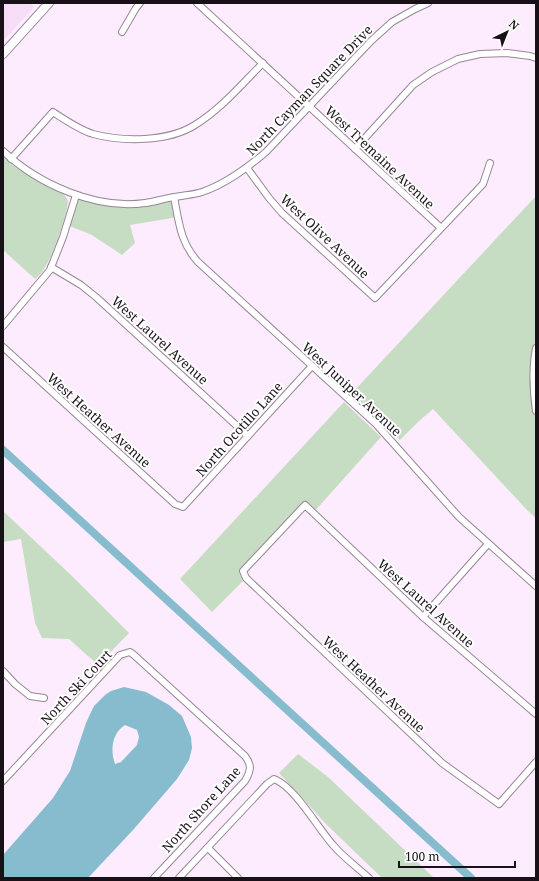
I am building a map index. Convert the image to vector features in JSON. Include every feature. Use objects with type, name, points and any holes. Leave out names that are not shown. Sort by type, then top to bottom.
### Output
[{"type":"street","points":[[3,54],[49,3]]},
{"type":"street","points":[[122,32],[140,3]]},
{"type":"street","name":"West Tremaine Avenue","points":[[198,3],[441,228]]},
{"type":"street","name":"North Cayman Square Drive","points":[[3,151],[26,170],[49,183],[76,195],[101,201],[144,203],[201,193],[223,183],[247,168],[266,152],[310,107],[371,41],[392,22],[428,3]]},
{"type":"street","points":[[355,149],[413,85],[432,72],[458,59],[480,54],[507,53],[536,58]]},
{"type":"street","points":[[11,159],[53,112],[70,124],[99,135],[141,139],[171,135],[193,126],[215,111],[262,63]]},
{"type":"street","points":[[441,228],[483,184],[490,163]]},
{"type":"street","name":"West Olive Avenue","points":[[247,168],[282,213],[375,298],[441,228]]},
{"type":"street","points":[[3,326],[38,286],[51,267],[63,237],[76,195]]},
{"type":"street","name":"West Juniper Avenue","points":[[174,197],[180,229],[190,252],[198,262],[383,431],[459,517],[536,586]]},
{"type":"street","name":"West Laurel Avenue","points":[[51,267],[81,285],[96,297],[248,436]]},
{"type":"street","name":"West Heather Avenue","points":[[3,347],[175,504],[183,507]]},
{"type":"street","points":[[536,348],[534,360],[534,390],[536,411]]},
{"type":"street","name":"North Ocotillo Lane","points":[[183,507],[312,366]]},
{"type":"street","name":"West Laurel Avenue","points":[[305,505],[423,616],[536,714]]},
{"type":"street","name":"West Heather Avenue","points":[[305,505],[243,571],[246,578],[442,763],[499,804],[536,762]]},
{"type":"street","points":[[423,616],[488,544]]},
{"type":"street","name":"North Ski Court","points":[[3,781],[120,655],[125,652],[130,652],[134,655],[188,704]]},
{"type":"street","points":[[3,671],[15,684],[30,696],[44,698]]},
{"type":"street","name":"North Shore Lane","points":[[154,878],[245,781],[251,770],[251,765],[245,756],[188,704]]},
{"type":"street","points":[[179,878],[267,784],[274,779],[280,781],[302,804],[333,845],[369,878]]},
{"type":"street","points":[[208,848],[238,878]]},
{"type":"shaded area","points":[[3,3],[30,3],[34,7],[3,41]]},
{"type":"green space","points":[[3,156],[16,168],[64,194],[68,201],[59,235],[52,254],[43,270],[35,279],[3,250]]},
{"type":"green space","points":[[76,195],[101,201],[144,203],[174,197],[178,217],[130,225],[135,243],[122,255],[92,235],[67,225]]},
{"type":"green space","points":[[536,196],[536,518],[433,409],[400,440],[352,393]]},
{"type":"green space","points":[[344,402],[381,437],[313,513],[305,505],[243,571],[246,578],[212,612],[180,579]]},
{"type":"green space","points":[[3,511],[73,577],[129,633],[98,665],[69,639],[42,638],[35,623],[21,539],[3,542]]},
{"type":"green space","points":[[298,754],[328,777],[434,878],[382,878],[327,825],[279,773]]},
{"type":"water","points":[[124,687],[146,692],[169,705],[182,716],[191,737],[192,748],[189,760],[177,779],[133,830],[88,878],[3,878],[3,855],[53,798],[70,771],[86,723],[94,706],[111,691]],"holes":[[[125,725],[137,730],[139,737],[137,745],[121,762],[115,764],[113,759],[113,742],[117,732]]]},
{"type":"waterway","points":[[3,450],[471,878]]}]
